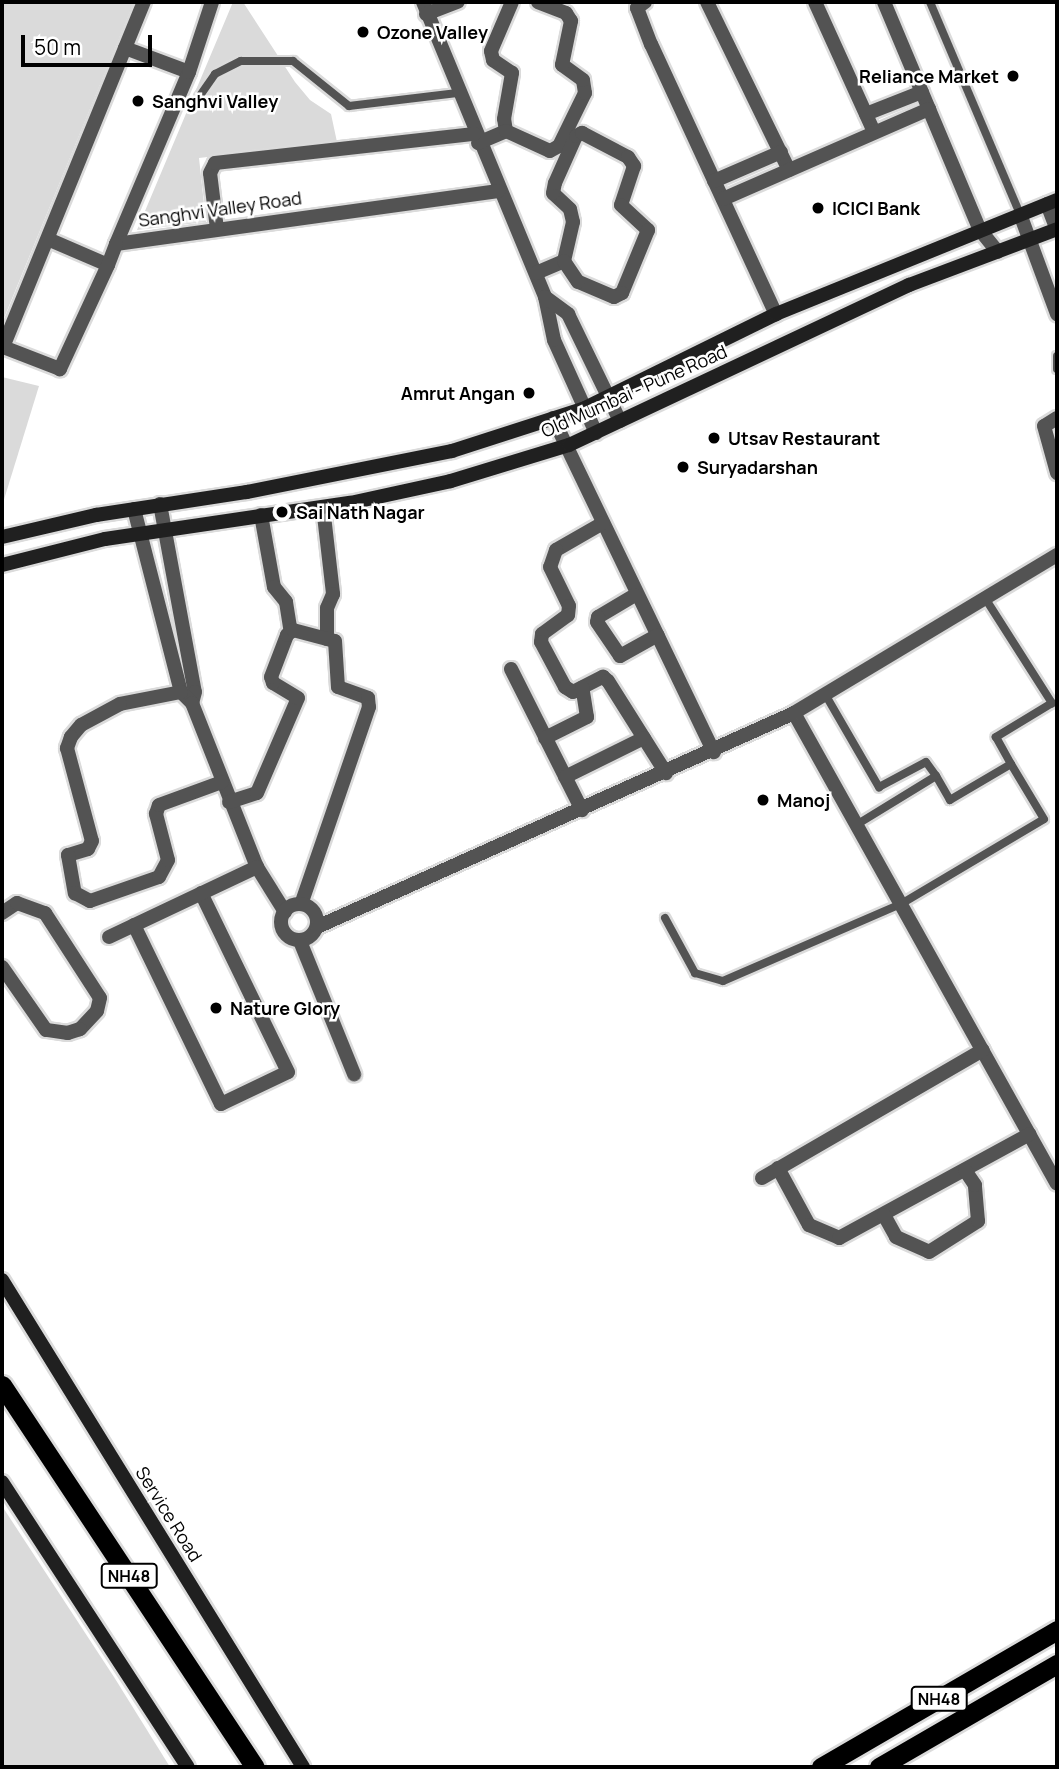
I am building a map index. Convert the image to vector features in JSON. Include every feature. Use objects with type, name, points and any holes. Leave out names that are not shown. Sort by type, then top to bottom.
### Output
[{"type":"highway","name":"NH48","points":[[2,1385],[255,1767]]},
{"type":"highway","name":"NH48","points":[[821,1767],[1057,1630]]},
{"type":"highway","name":"NH48","points":[[879,1767],[1057,1664]]},
{"type":"main road","name":"Old Mumbai - Pune Road","points":[[2,537],[160,504],[247,492],[452,451],[585,408],[776,314],[1052,202]]},
{"type":"main road","name":"Old Mumbai - Pune Road","points":[[2,565],[36,553],[323,507],[451,481],[569,445],[909,285],[1057,230]]},
{"type":"main road","name":"Service Road","points":[[2,1280],[303,1767]]},
{"type":"main road","points":[[2,1482],[188,1767]]},
{"type":"street","points":[[116,244],[61,369],[6,349],[3,344],[50,240],[144,2]]},
{"type":"street","name":"Sanghvi Valley Road","points":[[116,244],[188,72],[212,2]]},
{"type":"street","points":[[458,2],[424,8],[498,191],[536,273],[545,296],[554,340],[596,433]]},
{"type":"street","points":[[506,131],[503,118],[512,74],[493,60],[491,51],[512,2]]},
{"type":"street","points":[[217,229],[210,173],[215,163],[476,138],[506,131],[550,151],[559,146],[585,93],[583,80],[562,65],[571,21],[566,13],[538,2]]},
{"type":"street","points":[[645,2],[637,8],[650,44],[776,314]]},
{"type":"street","points":[[707,2],[789,170]]},
{"type":"street","points":[[815,2],[874,132]]},
{"type":"street","points":[[884,2],[980,230],[998,252]]},
{"type":"street","points":[[125,48],[188,72]]},
{"type":"street","points":[[866,114],[922,92]]},
{"type":"street","points":[[723,199],[929,109]]},
{"type":"street","points":[[582,133],[628,158],[634,166],[621,205],[648,230],[622,293],[614,297],[578,282],[564,261],[573,222],[570,209],[553,193],[576,136],[582,133]]},
{"type":"street","points":[[715,181],[781,152]]},
{"type":"street","name":"Sanghvi Valley Road","points":[[116,244],[498,191]]},
{"type":"street","points":[[1052,202],[1057,230]]},
{"type":"street","points":[[1020,214],[1057,314]]},
{"type":"street","points":[[50,240],[108,264]]},
{"type":"street","points":[[536,273],[564,261]]},
{"type":"street","points":[[545,296],[568,314],[620,421]]},
{"type":"street","points":[[553,418],[569,445],[603,523],[635,582],[635,595],[658,635],[714,752]]},
{"type":"street","points":[[1057,418],[1044,426],[1057,473]]},
{"type":"street","points":[[160,504],[195,692],[192,703]]},
{"type":"street","points":[[323,507],[333,594],[327,608],[327,639]]},
{"type":"street","points":[[134,509],[138,535],[181,692],[192,703],[257,867],[285,912],[282,928],[289,937],[300,940],[311,937],[317,927],[714,752],[794,713],[1057,555]]},
{"type":"street","points":[[229,802],[257,793],[298,698],[273,683],[271,677],[290,632],[286,602],[274,587],[261,515]]},
{"type":"street","points":[[603,523],[556,550],[550,567],[569,606],[568,615],[542,634],[541,642],[565,687],[573,692],[603,677],[608,681],[666,773]]},
{"type":"street","points":[[635,595],[598,617],[597,622],[620,656],[658,635]]},
{"type":"street","points":[[285,912],[301,904],[369,708],[368,698],[338,687],[338,645],[327,639],[290,632]]},
{"type":"street","points":[[511,669],[582,810]]},
{"type":"street","points":[[545,738],[587,717],[582,687]]},
{"type":"street","points":[[181,692],[120,704],[81,725],[71,737],[67,748],[92,841],[88,849],[68,855],[75,893],[90,901],[159,877],[168,860],[156,814],[159,806],[222,782]]},
{"type":"street","points":[[794,713],[1057,1184]]},
{"type":"street","points":[[565,777],[643,738]]},
{"type":"street","points":[[110,937],[257,867]]},
{"type":"street","points":[[134,925],[221,1104],[288,1072],[201,893]]},
{"type":"street","points":[[2,913],[17,903],[45,913],[100,998],[97,1011],[80,1029],[68,1033],[46,1030],[2,967]]},
{"type":"street","points":[[301,904],[316,915],[317,927]]},
{"type":"street","points":[[300,940],[354,1074]]},
{"type":"street","points":[[762,1178],[983,1050]]},
{"type":"street","points":[[778,1168],[795,1207],[809,1225],[839,1238],[1030,1134]]},
{"type":"street","points":[[884,1215],[897,1237],[929,1252],[978,1221],[975,1185],[965,1170]]},
{"type":"lane","points":[[930,2],[1020,214]]},
{"type":"lane","points":[[199,97],[215,74],[241,61],[293,61],[349,106],[457,93]]},
{"type":"lane","points":[[1057,356],[1057,369]]},
{"type":"lane","points":[[665,918],[695,973],[723,981],[901,904],[1044,819],[996,737],[1052,703],[985,598]]},
{"type":"lane","points":[[825,694],[879,787],[926,762],[950,800],[1011,764]]},
{"type":"lane","points":[[856,825],[936,776]]},
{"type":"shaded area","points":[[2,2],[134,2],[2,323]]},
{"type":"shaded area","points":[[233,2],[243,2],[295,82],[310,100],[331,114],[337,142],[199,158],[206,222],[137,230]]},
{"type":"shaded area","points":[[2,377],[39,386],[2,506]]},
{"type":"shaded area","points":[[2,1506],[114,1677],[170,1767],[2,1767]]},
{"type":"place","name":"Ozone Valley","points":[[363,32]]},
{"type":"place","name":"Reliance Market","points":[[1013,76]]},
{"type":"place","name":"Sanghvi Valley","points":[[138,101]]},
{"type":"place","name":"ICICI Bank","points":[[818,208]]},
{"type":"place","name":"Amrut Angan","points":[[529,393]]},
{"type":"place","name":"Utsav Restaurant","points":[[714,438]]},
{"type":"place","name":"Suryadarshan","points":[[683,467]]},
{"type":"place","name":"Sai Nath Nagar","points":[[282,512]]},
{"type":"place","name":"Manoj","points":[[763,800]]},
{"type":"place","name":"Nature Glory","points":[[216,1008]]}]
